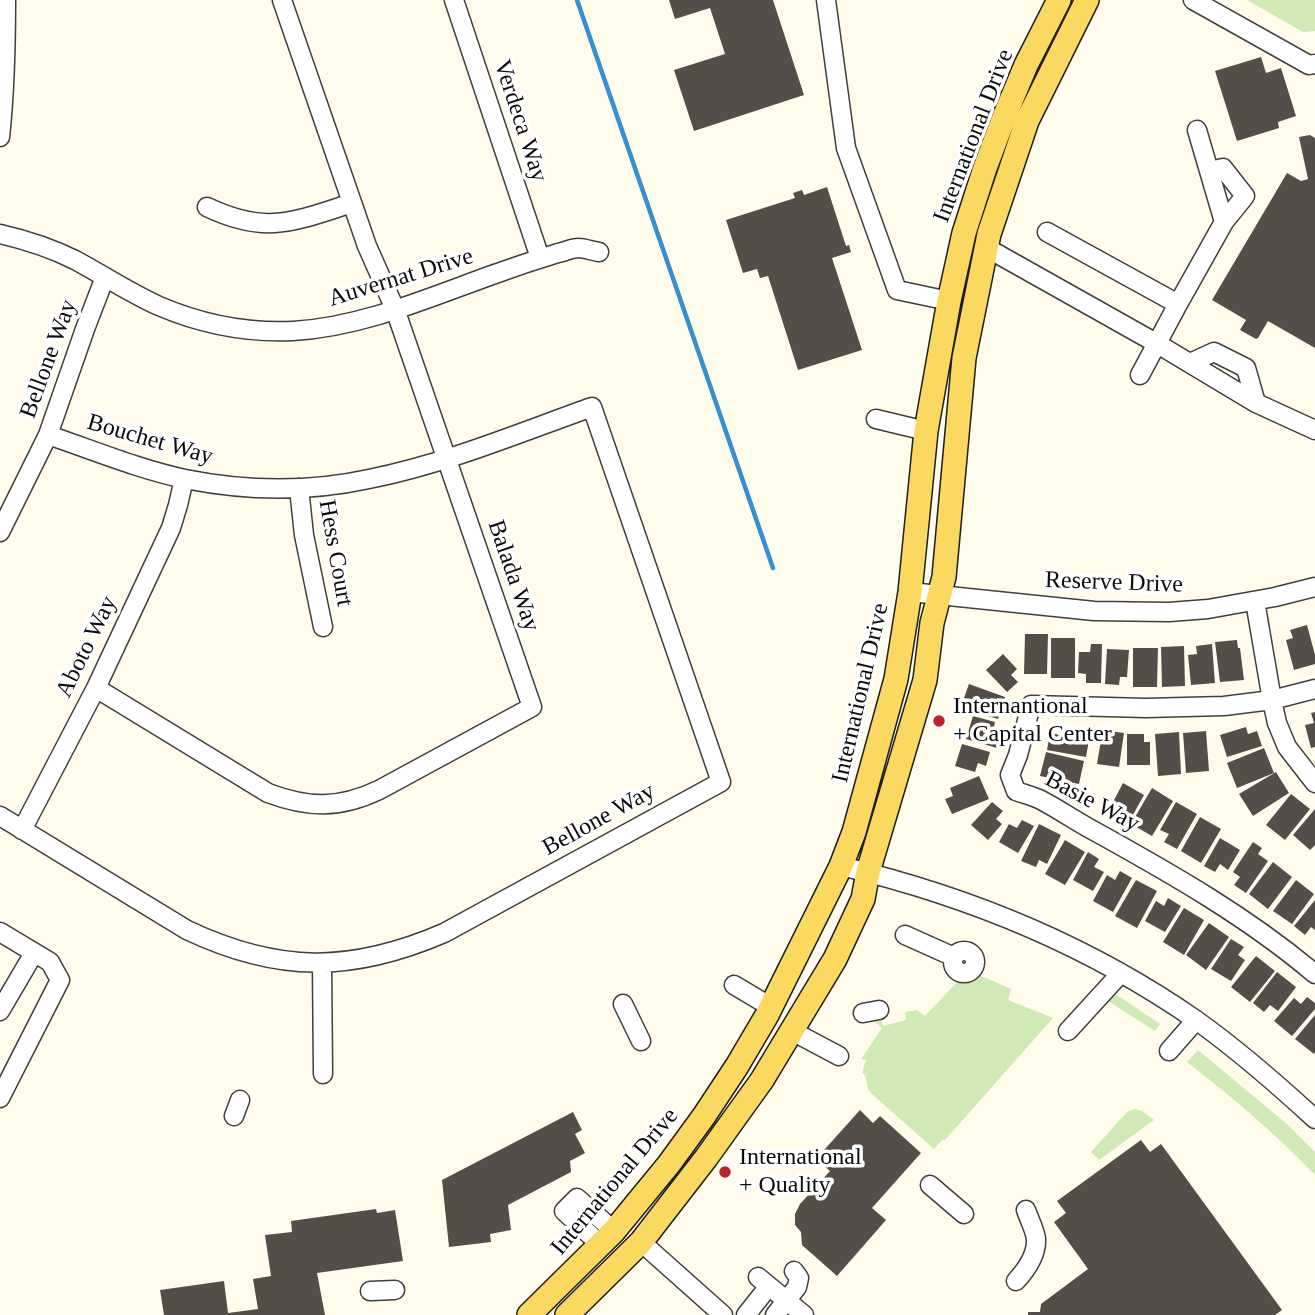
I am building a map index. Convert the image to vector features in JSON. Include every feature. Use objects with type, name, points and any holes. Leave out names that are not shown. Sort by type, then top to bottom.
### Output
[{"type":"main road","name":"International Drive","points":[[529,1315],[607,1238],[669,1164],[704,1116],[771,1007],[841,866],[867,792],[896,679],[910,592],[926,431],[964,233],[985,168],[1026,65],[1059,0]]},
{"type":"main road","name":"International Drive","points":[[567,1315],[641,1242],[762,1080],[835,959],[863,899],[868,872],[925,680],[932,623],[944,577],[964,358],[989,234],[1027,121],[1087,0]]},
{"type":"main road","points":[[641,1242],[634,1234],[635,1229],[720,1119],[737,1066]]},
{"type":"main road","points":[[555,1315],[621,1241],[621,1238],[607,1238]]},
{"type":"street","points":[[0,137],[6,0]]},
{"type":"street","name":"Balada Way","points":[[96,688],[268,793],[287,800],[324,805],[365,797],[532,707],[395,309],[367,246],[282,0]]},
{"type":"street","name":"Verdeca Way","points":[[454,0],[540,258]]},
{"type":"street","points":[[826,0],[846,148],[897,290],[949,301]]},
{"type":"street","points":[[1193,0],[1309,65],[1315,64]]},
{"type":"street","points":[[1197,130],[1224,222]]},
{"type":"street","points":[[1140,375],[1224,222],[1245,196],[1223,168],[1209,171]]},
{"type":"street","points":[[207,207],[241,221],[284,223],[352,203]]},
{"type":"street","points":[[1047,232],[1178,304]]},
{"type":"street","name":"Auvernat Drive","points":[[0,234],[44,247],[75,260],[160,307],[226,326],[260,330],[294,331],[328,327],[395,309],[540,258],[577,248],[599,252]]},
{"type":"street","points":[[987,248],[1256,403],[1315,430]]},
{"type":"street","name":"Bellone Way","points":[[0,532],[48,435],[105,277]]},
{"type":"street","points":[[1190,363],[1214,352],[1246,368],[1256,403]]},
{"type":"street","name":"Bellone Way","points":[[0,816],[187,930],[215,944],[261,957],[322,963],[382,955],[414,946],[444,933],[721,782],[592,407],[447,458]]},
{"type":"street","points":[[876,419],[926,431]]},
{"type":"street","name":"Bouchet Way","points":[[48,435],[184,479],[268,488],[299,488],[370,479],[447,458]]},
{"type":"street","name":"Aboto Way","points":[[22,830],[96,688],[171,528],[184,479]]},
{"type":"street","name":"Hess Court","points":[[299,488],[304,535],[323,627]]},
{"type":"street","name":"Reserve Drive","points":[[910,592],[1130,613],[1208,609],[1315,587]]},
{"type":"street","points":[[1255,601],[1278,723],[1287,747],[1315,783]]},
{"type":"street","name":"Basie Way","points":[[1315,689],[1272,701],[1224,706],[1160,708],[1031,705],[1010,775],[1016,791],[1040,800],[1156,865],[1247,923],[1315,974]]},
{"type":"street","points":[[841,866],[924,888],[1007,918],[1065,943],[1121,973],[1196,1020],[1239,1052],[1315,1119]]},
{"type":"street","points":[[0,932],[50,962],[60,980],[0,1098]]},
{"type":"street","points":[[905,935],[949,964]]},
{"type":"street","points":[[0,1011],[7,983],[34,953]]},
{"type":"street","points":[[322,963],[323,1074]]},
{"type":"street","points":[[1068,1031],[1121,973]]},
{"type":"street","points":[[734,985],[771,1007]]},
{"type":"street","points":[[623,1004],[641,1041]]},
{"type":"street","points":[[1169,1051],[1196,1020]]},
{"type":"street","points":[[792,1031],[839,1056]]},
{"type":"street","points":[[930,1185],[964,1214]]},
{"type":"street","points":[[570,1205],[607,1238]]},
{"type":"street","points":[[1016,1281],[1033,1256],[1036,1238],[1026,1210]]},
{"type":"street","points":[[641,1242],[723,1315]]},
{"type":"street","points":[[781,1308],[797,1287],[799,1278],[794,1271]]},
{"type":"street","points":[[746,1315],[763,1282],[781,1308],[803,1315]]},
{"type":"street","points":[[370,1291],[395,1290]]},
{"type":"green space","points":[[1247,0],[1315,0],[1315,31],[1303,32]]},
{"type":"green space","points":[[977,974],[1011,989],[1008,1000],[1053,1018],[934,1149],[872,1094],[862,1073],[866,1060],[861,1059],[882,1028],[874,1021],[881,1017],[883,1026],[906,1020],[905,1012],[917,1010],[925,1016],[960,979],[969,979]]},
{"type":"green space","points":[[1114,993],[1160,1024],[1155,1031],[1108,1001]]},
{"type":"green space","points":[[1198,1050],[1288,1125],[1315,1152],[1315,1175],[1253,1116],[1187,1062]]},
{"type":"green space","points":[[1135,1109],[1154,1120],[1099,1160],[1091,1152],[1127,1112]]},
{"type":"building","points":[[669,0],[773,0],[804,95],[694,131],[674,70],[725,54],[710,8],[675,19]]},
{"type":"building","points":[[1261,57],[1266,73],[1281,68],[1296,116],[1278,122],[1279,128],[1237,141],[1215,71]]},
{"type":"building","points":[[1310,135],[1315,138],[1315,348],[1268,321],[1256,339],[1240,330],[1246,320],[1212,300],[1287,173],[1301,181],[1308,179],[1299,137]]},
{"type":"building","points":[[827,187],[846,246],[849,245],[851,252],[832,258],[862,350],[798,370],[768,276],[760,278],[757,269],[743,273],[726,220],[795,198],[793,193],[802,190],[804,195]]},
{"type":"building","points":[[1307,625],[1315,664],[1294,670],[1286,640],[1293,638],[1290,630]]},
{"type":"building","points":[[1025,634],[1048,634],[1047,674],[1024,674]]},
{"type":"building","points":[[1051,638],[1075,638],[1075,678],[1051,678]]},
{"type":"building","points":[[1237,640],[1244,680],[1220,682],[1215,642]]},
{"type":"building","points":[[1091,644],[1102,644],[1101,683],[1086,683],[1086,674],[1078,673],[1079,652],[1090,652]]},
{"type":"building","points":[[1212,644],[1215,683],[1191,685],[1188,655],[1197,654],[1196,646]]},
{"type":"building","points":[[1184,646],[1185,686],[1162,687],[1161,647]]},
{"type":"building","points":[[1133,648],[1158,648],[1157,687],[1133,687]]},
{"type":"building","points":[[1107,649],[1129,650],[1127,677],[1120,677],[1119,685],[1105,684]]},
{"type":"building","points":[[1003,654],[1017,669],[1011,675],[1018,682],[1007,692],[986,670]]},
{"type":"building","points":[[969,684],[1005,697],[998,719],[969,710],[972,701],[964,698]]},
{"type":"building","points":[[1315,712],[1315,747],[1311,748],[1305,725],[1314,723],[1311,713]]},
{"type":"building","points":[[973,716],[995,722],[993,731],[1002,734],[997,748],[966,739]]},
{"type":"building","points":[[1246,727],[1248,734],[1257,731],[1262,746],[1227,757],[1220,735]]},
{"type":"building","points":[[1061,728],[1090,734],[1086,757],[1047,750],[1050,733],[1060,735]]},
{"type":"building","points":[[1109,731],[1124,733],[1119,767],[1097,764],[1101,740],[1108,741]]},
{"type":"building","points":[[1206,731],[1209,771],[1186,773],[1183,733]]},
{"type":"building","points":[[1179,732],[1181,774],[1158,776],[1155,734]]},
{"type":"building","points":[[1127,734],[1144,734],[1144,742],[1150,742],[1150,765],[1127,765]]},
{"type":"building","points":[[962,744],[990,752],[986,766],[978,763],[975,772],[955,766]]},
{"type":"building","points":[[1264,748],[1274,773],[1237,788],[1227,763]]},
{"type":"building","points":[[1046,752],[1084,761],[1079,784],[1040,776]]},
{"type":"building","points":[[1276,772],[1289,793],[1253,816],[1239,794]]},
{"type":"building","points":[[979,776],[989,799],[952,814],[945,799],[953,796],[950,788]]},
{"type":"building","points":[[1123,783],[1144,795],[1129,822],[1116,814],[1119,808],[1112,804]]},
{"type":"building","points":[[1152,788],[1173,801],[1152,836],[1131,824]]},
{"type":"building","points":[[1291,794],[1310,809],[1285,840],[1266,825]]},
{"type":"building","points":[[992,802],[1003,811],[996,819],[1002,824],[988,840],[971,825]]},
{"type":"building","points":[[1176,802],[1197,814],[1177,849],[1164,842],[1169,834],[1160,830]]},
{"type":"building","points":[[1315,809],[1315,845],[1310,850],[1293,835]]},
{"type":"building","points":[[1200,817],[1221,829],[1201,863],[1181,851]]},
{"type":"building","points":[[1022,820],[1034,826],[1018,853],[999,842],[1009,824],[1017,828]]},
{"type":"building","points":[[1039,824],[1061,835],[1047,864],[1039,860],[1036,867],[1021,861]]},
{"type":"building","points":[[1220,838],[1240,850],[1228,870],[1220,864],[1215,872],[1204,866]]},
{"type":"building","points":[[1065,840],[1085,852],[1065,885],[1045,874]]},
{"type":"building","points":[[1253,842],[1262,848],[1258,854],[1268,861],[1246,893],[1234,885],[1240,877],[1233,872]]},
{"type":"building","points":[[1088,852],[1099,859],[1094,867],[1104,872],[1093,891],[1073,880]]},
{"type":"building","points":[[1273,862],[1292,877],[1268,909],[1249,894]]},
{"type":"building","points":[[1120,871],[1132,878],[1113,912],[1093,901],[1107,875],[1115,880]]},
{"type":"building","points":[[1136,880],[1157,891],[1137,928],[1115,916]]},
{"type":"building","points":[[1296,880],[1314,894],[1292,924],[1273,911]]},
{"type":"building","points":[[1168,898],[1181,906],[1165,932],[1145,921],[1156,901],[1164,906]]},
{"type":"building","points":[[1315,900],[1315,930],[1311,927],[1305,935],[1294,926]]},
{"type":"building","points":[[1184,908],[1204,920],[1184,955],[1163,942]]},
{"type":"building","points":[[1209,923],[1229,937],[1206,970],[1186,955]]},
{"type":"building","points":[[1231,939],[1244,947],[1238,955],[1245,960],[1231,981],[1211,969]]},
{"type":"building","points":[[1256,956],[1275,971],[1250,1002],[1231,987]]},
{"type":"building","points":[[1277,972],[1296,987],[1278,1011],[1270,1005],[1264,1012],[1253,1003]]},
{"type":"building","points":[[1307,997],[1315,1003],[1315,1009],[1292,1036],[1274,1021],[1294,998],[1301,1004]]},
{"type":"building","points":[[1315,1015],[1315,1052],[1314,1054],[1295,1039]]},
{"type":"building","points":[[860,1110],[873,1123],[880,1116],[921,1153],[872,1208],[886,1220],[837,1276],[802,1245],[801,1232],[795,1225],[795,1214],[800,1204],[830,1171],[816,1159]]},
{"type":"building","points":[[573,1112],[582,1130],[575,1134],[585,1153],[570,1161],[571,1172],[508,1205],[511,1230],[490,1234],[491,1242],[449,1247],[442,1180]]},
{"type":"building","points":[[1141,1140],[1150,1152],[1161,1144],[1282,1310],[1275,1315],[1028,1315],[1028,1312],[1040,1312],[1041,1304],[1088,1269],[1054,1222],[1066,1213],[1057,1201]]},
{"type":"building","points":[[376,1209],[377,1213],[395,1210],[403,1261],[317,1273],[325,1315],[164,1315],[160,1290],[224,1281],[228,1313],[258,1309],[253,1279],[271,1276],[265,1235],[292,1232],[291,1221]]},
{"type":"waterway","points":[[577,0],[773,568]]},
{"type":"place","name":"Internantional + Capital Center","points":[[939,721]]},
{"type":"place","name":"International + Quality","points":[[725,1172]]}]
